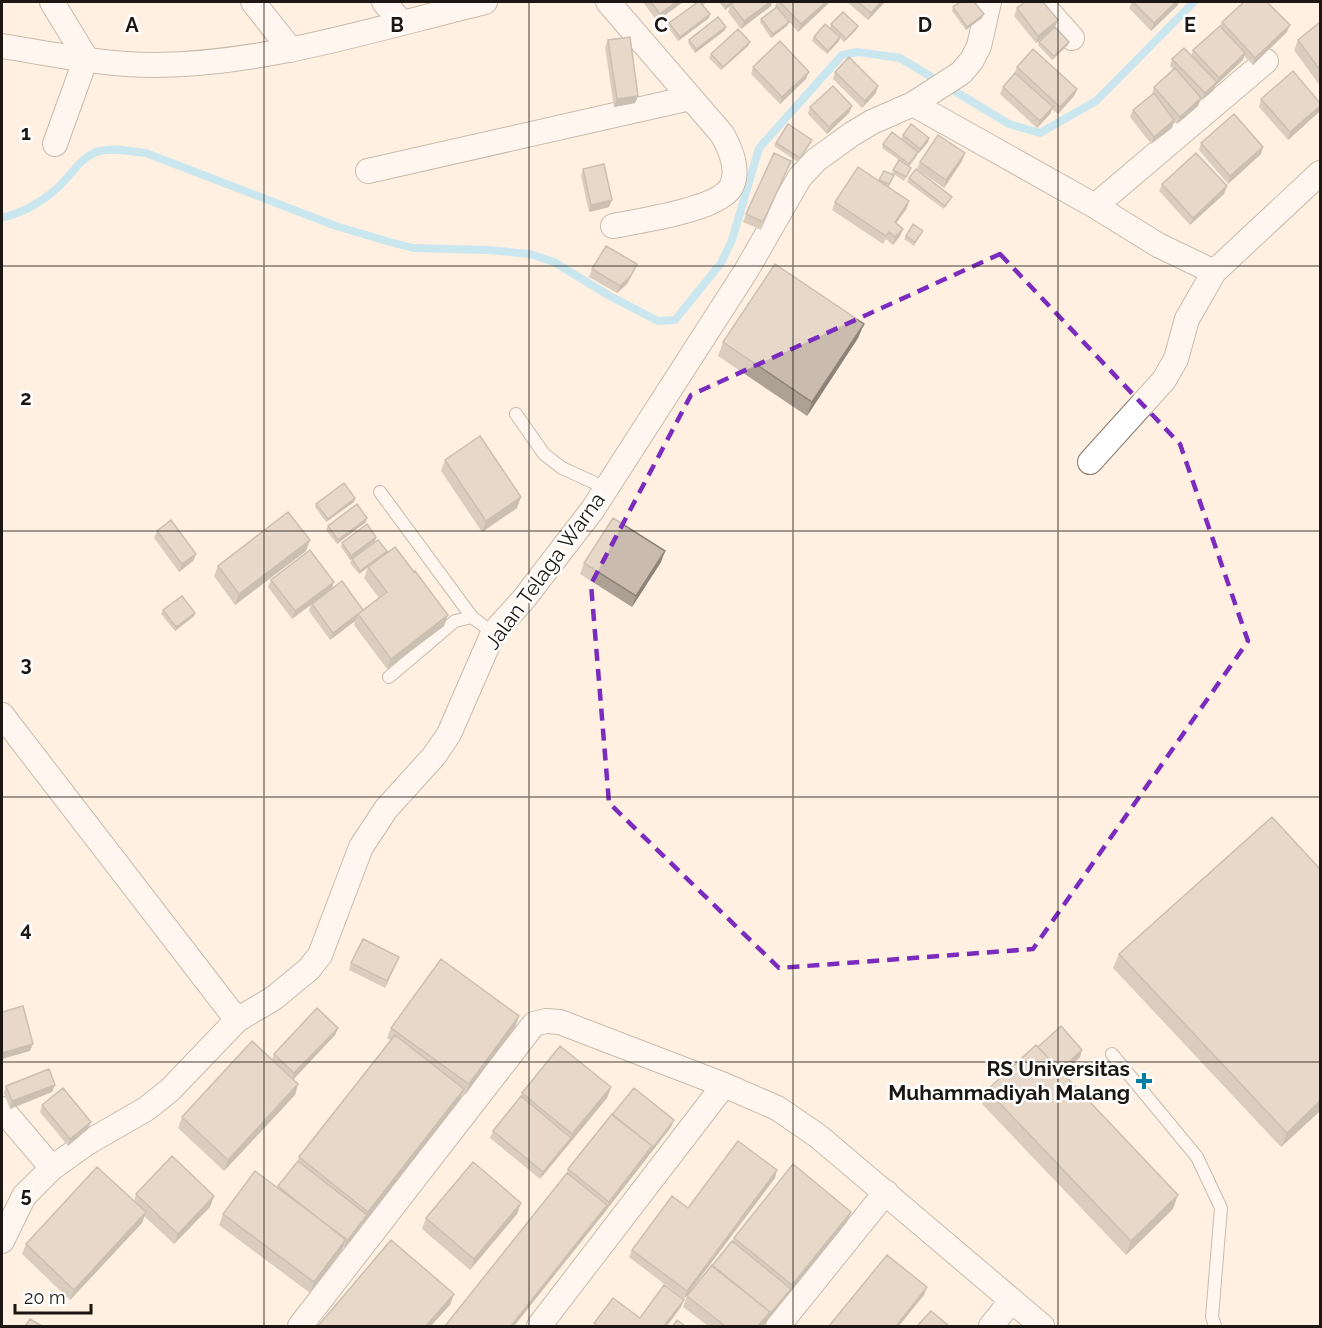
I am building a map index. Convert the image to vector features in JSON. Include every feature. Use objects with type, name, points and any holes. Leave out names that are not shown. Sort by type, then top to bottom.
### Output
[{"type":"street","points":[[52,2],[86,58]]},
{"type":"street","points":[[253,2],[291,50]]},
{"type":"street","points":[[384,2],[402,23]]},
{"type":"street","points":[[2,46],[119,64],[224,61],[291,50],[485,2]]},
{"type":"street","points":[[608,2],[722,134],[731,151],[734,173],[732,186],[722,197],[707,205],[613,226]]},
{"type":"street","name":"Jalan Telaga Warna","points":[[2,1241],[24,1196],[52,1168],[87,1143],[146,1109],[170,1090],[237,1020],[274,998],[309,969],[320,955],[361,847],[386,809],[434,756],[449,734],[493,633],[523,600],[606,488],[746,272],[800,177],[816,160],[852,134],[920,100],[960,73],[972,60],[979,46],[989,2]]},
{"type":"street","points":[[1040,2],[1072,38]]},
{"type":"street","points":[[55,144],[86,58]]},
{"type":"street","points":[[1095,206],[1266,61]]},
{"type":"street","points":[[369,171],[690,98]]},
{"type":"street","points":[[920,100],[1158,246],[1214,272]]},
{"type":"street","points":[[1090,462],[1164,380],[1176,359],[1188,319],[1214,272],[1320,173]]},
{"type":"street","points":[[2,715],[237,1020]]},
{"type":"street","points":[[300,1326],[534,1024],[546,1021],[560,1022],[724,1085],[777,1108],[818,1136],[1042,1326]]},
{"type":"street","points":[[539,1326],[724,1085]]},
{"type":"street","points":[[2,1109],[52,1168]]},
{"type":"street","points":[[778,1326],[885,1192]]},
{"type":"street","points":[[991,1326],[1012,1300]]},
{"type":"lane","points":[[516,414],[544,454],[562,468],[606,488]]},
{"type":"lane","points":[[380,492],[472,617],[493,633]]},
{"type":"lane","points":[[389,677],[455,621],[472,617]]},
{"type":"lane","points":[[1112,1054],[1197,1157],[1221,1208],[1212,1317],[1215,1326]]},
{"type":"highlighted area","points":[[1000,254],[1180,444],[1248,641],[1033,949],[779,968],[609,803],[591,584],[691,395]]},
{"type":"building","points":[[651,2],[676,2],[660,14]]},
{"type":"building","points":[[698,2],[710,14],[680,37],[669,23]]},
{"type":"building","points":[[770,2],[744,21],[731,4]]},
{"type":"building","points":[[780,2],[826,2],[801,24]]},
{"type":"building","points":[[858,2],[881,2],[871,13]]},
{"type":"building","points":[[960,2],[974,2],[984,14],[967,27],[953,7]]},
{"type":"building","points":[[1025,2],[1043,2],[1058,20],[1038,36],[1017,8]]},
{"type":"building","points":[[1133,2],[1176,2],[1154,23]]},
{"type":"building","points":[[1244,2],[1267,2],[1290,25],[1255,58],[1222,22]]},
{"type":"building","points":[[777,7],[789,22],[773,34],[761,19]]},
{"type":"building","points":[[843,12],[858,26],[846,39],[831,24]]},
{"type":"building","points":[[718,17],[726,27],[696,49],[689,40]]},
{"type":"building","points":[[1320,22],[1320,70],[1298,40]]},
{"type":"building","points":[[825,24],[840,37],[828,51],[814,37]]},
{"type":"building","points":[[1220,26],[1245,53],[1219,78],[1193,50]]},
{"type":"building","points":[[1055,27],[1069,42],[1054,56],[1039,42]]},
{"type":"building","points":[[738,29],[750,42],[723,67],[711,54]]},
{"type":"building","points":[[630,37],[638,96],[617,99],[608,40]]},
{"type":"building","points":[[780,41],[809,72],[782,97],[753,67]]},
{"type":"building","points":[[1184,48],[1217,82],[1205,93],[1172,59]]},
{"type":"building","points":[[1033,49],[1077,89],[1060,107],[1017,67]]},
{"type":"building","points":[[849,57],[878,86],[865,101],[835,72]]},
{"type":"building","points":[[1175,68],[1201,98],[1180,117],[1154,87]]},
{"type":"building","points":[[1293,71],[1320,103],[1320,106],[1290,132],[1261,99]]},
{"type":"building","points":[[1015,73],[1053,107],[1040,121],[1003,87]]},
{"type":"building","points":[[833,86],[852,106],[829,127],[810,107]]},
{"type":"building","points":[[1154,93],[1174,120],[1154,137],[1133,110]]},
{"type":"building","points":[[1234,114],[1263,147],[1230,176],[1201,143]]},
{"type":"building","points":[[788,124],[812,140],[800,158],[776,143]]},
{"type":"building","points":[[911,124],[929,138],[920,149],[903,135]]},
{"type":"building","points":[[892,132],[918,152],[909,164],[883,144]]},
{"type":"building","points":[[938,135],[965,153],[946,180],[920,162]]},
{"type":"building","points":[[774,153],[791,161],[763,222],[746,214]]},
{"type":"building","points":[[1196,153],[1227,186],[1193,218],[1162,184]]},
{"type":"building","points":[[899,160],[911,168],[906,177],[893,170]]},
{"type":"building","points":[[604,164],[612,200],[591,205],[583,169]]},
{"type":"building","points":[[858,167],[909,201],[895,222],[903,229],[895,237],[889,232],[886,236],[835,202]]},
{"type":"building","points":[[916,169],[952,197],[945,206],[909,178]]},
{"type":"building","points":[[884,171],[894,175],[889,184],[879,180]]},
{"type":"building","points":[[913,224],[923,231],[915,242],[906,236]]},
{"type":"building","points":[[606,246],[637,264],[630,277],[620,286],[592,269]]},
{"type":"building","points":[[775,264],[864,324],[812,402],[723,342]]},
{"type":"building","points":[[480,436],[521,497],[486,521],[445,460]]},
{"type":"building","points":[[344,483],[355,498],[328,519],[316,504]]},
{"type":"building","points":[[357,504],[367,518],[338,540],[328,526]]},
{"type":"building","points":[[288,512],[310,540],[239,594],[218,566]]},
{"type":"building","points":[[613,518],[665,551],[636,596],[584,563]]},
{"type":"building","points":[[171,520],[196,554],[182,564],[157,531]]},
{"type":"building","points":[[367,524],[376,537],[351,556],[342,543]]},
{"type":"building","points":[[378,540],[387,551],[360,571],[352,559]]},
{"type":"building","points":[[395,547],[448,615],[391,659],[358,614],[387,592],[368,567]]},
{"type":"building","points":[[310,550],[334,582],[295,611],[271,580]]},
{"type":"building","points":[[342,581],[363,610],[333,633],[312,604]]},
{"type":"building","points":[[182,596],[195,613],[176,627],[163,610]]},
{"type":"building","points":[[1272,817],[1320,869],[1320,1101],[1287,1133],[1119,954]]},
{"type":"building","points":[[363,939],[399,957],[387,981],[351,963]]},
{"type":"building","points":[[441,959],[519,1016],[469,1084],[391,1028]]},
{"type":"building","points":[[23,1006],[33,1044],[2,1053],[2,1012]]},
{"type":"building","points":[[317,1008],[338,1028],[294,1073],[274,1054]]},
{"type":"building","points":[[1061,1026],[1082,1050],[1060,1070],[1038,1047]]},
{"type":"building","points":[[395,1035],[464,1089],[368,1212],[299,1157]]},
{"type":"building","points":[[252,1041],[298,1084],[228,1160],[182,1117]]},
{"type":"building","points":[[1036,1045],[1178,1195],[1131,1241],[987,1090]]},
{"type":"building","points":[[560,1046],[611,1087],[572,1134],[522,1093]]},
{"type":"building","points":[[49,1069],[55,1085],[12,1101],[6,1086]]},
{"type":"building","points":[[63,1088],[91,1122],[70,1139],[42,1105]]},
{"type":"building","points":[[634,1088],[674,1120],[651,1150],[652,1146],[612,1115]]},
{"type":"building","points":[[521,1096],[571,1138],[543,1172],[493,1131]]},
{"type":"building","points":[[612,1114],[652,1146],[609,1202],[568,1169]]},
{"type":"building","points":[[738,1141],[777,1170],[687,1291],[632,1250],[672,1196],[688,1208]]},
{"type":"building","points":[[172,1156],[214,1196],[178,1234],[136,1194]]},
{"type":"building","points":[[298,1161],[367,1215],[347,1241],[278,1186]]},
{"type":"building","points":[[473,1162],[521,1203],[474,1259],[426,1218]]},
{"type":"building","points":[[793,1164],[851,1212],[792,1285],[734,1238]]},
{"type":"building","points":[[97,1167],[146,1212],[74,1290],[26,1244]]},
{"type":"building","points":[[255,1171],[346,1239],[314,1282],[223,1214]]},
{"type":"building","points":[[567,1173],[607,1205],[511,1326],[445,1326]]},
{"type":"building","points":[[391,1240],[454,1294],[426,1326],[318,1326]]},
{"type":"building","points":[[732,1241],[791,1289],[768,1316],[770,1312],[712,1266]]},
{"type":"building","points":[[887,1255],[927,1287],[896,1326],[829,1326]]},
{"type":"building","points":[[712,1265],[770,1312],[758,1326],[725,1326],[687,1296]]},
{"type":"building","points":[[664,1285],[684,1300],[664,1326],[598,1326],[594,1323],[613,1298],[640,1318]]},
{"type":"building","points":[[931,1311],[949,1326],[917,1326]]},
{"type":"building","points":[[30,1319],[42,1326],[25,1326]]},
{"type":"building","points":[[677,1320],[685,1326],[673,1326]]},
{"type":"waterway","points":[[2,218],[23,211],[43,200],[93,153],[111,149],[146,153],[336,226],[390,242],[413,248],[488,250],[530,254],[554,262],[608,295],[658,321],[675,320],[721,263],[732,240],[759,148],[842,55],[858,52],[900,58],[1009,124],[1040,133],[1096,101],[1194,2]]},
{"type":"place","name":"RS Universitas Muhammadiyah Malang","points":[[1144,1081]]}]
